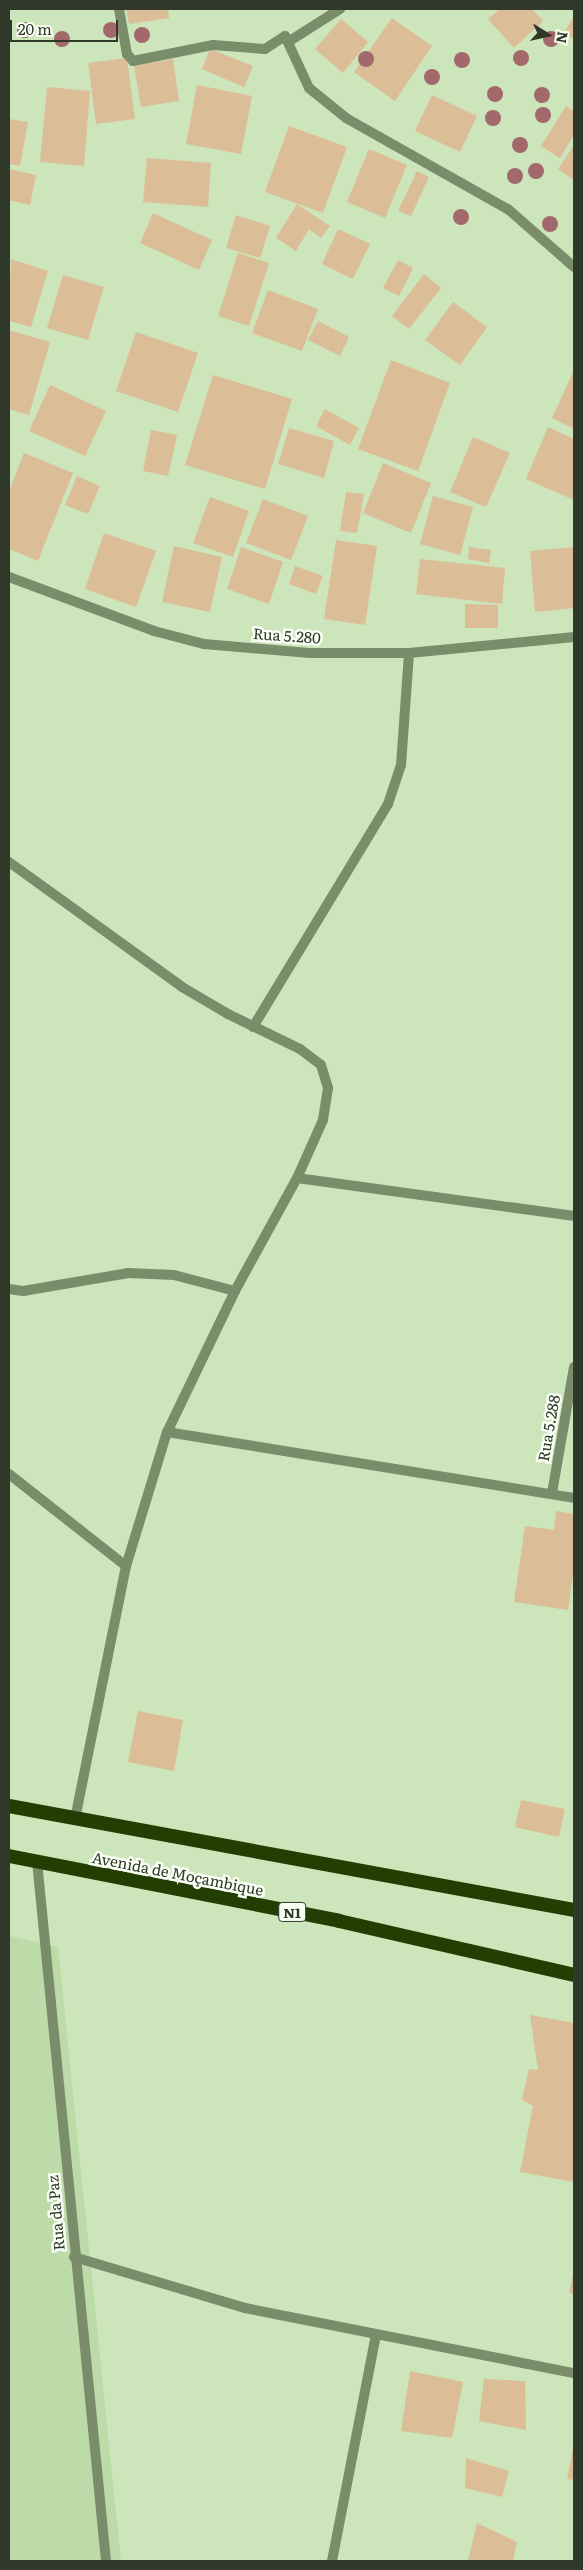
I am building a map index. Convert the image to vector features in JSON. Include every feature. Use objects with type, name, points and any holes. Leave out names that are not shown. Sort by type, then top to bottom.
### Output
[{"type":"highway","points":[[9,1806],[574,1910]]},
{"type":"highway","name":"Avenida de Moçambique","points":[[9,1856],[339,1922],[574,1975]]},
{"type":"street","points":[[120,9],[127,54],[133,61],[213,45],[265,49],[285,36],[309,88],[346,118],[509,210],[574,267]]},
{"type":"street","points":[[288,42],[340,9]]},
{"type":"street","name":"Rua 5.280","points":[[9,577],[154,630],[204,644],[310,653],[409,653],[574,637]]},
{"type":"street","points":[[253,1027],[388,804],[401,765],[409,653]]},
{"type":"street","points":[[9,862],[182,987],[253,1027],[300,1048],[321,1065],[328,1088],[323,1120],[298,1178],[235,1292],[167,1432],[126,1566],[76,1819]]},
{"type":"street","points":[[298,1178],[574,1216]]},
{"type":"street","points":[[9,1289],[23,1291],[128,1272],[174,1275],[235,1292]]},
{"type":"street","name":"Rua 5.288","points":[[552,1494],[574,1367]]},
{"type":"street","points":[[167,1432],[574,1498]]},
{"type":"street","points":[[9,1474],[126,1566]]},
{"type":"street","name":"Rua da Paz","points":[[37,1861],[74,2257],[106,2561]]},
{"type":"street","points":[[74,2257],[245,2308],[574,2373]]},
{"type":"street","points":[[332,2561],[376,2335]]},
{"type":"shaded area","points":[[9,1936],[58,1947],[121,2561],[9,2561]]},
{"type":"building","points":[[126,9],[168,9],[169,18],[129,24]]},
{"type":"building","points":[[500,9],[532,9],[543,21],[514,48],[488,19]]},
{"type":"building","points":[[574,16],[574,39],[564,33]]},
{"type":"building","points":[[392,18],[432,46],[395,101],[354,72]]},
{"type":"building","points":[[341,19],[368,42],[343,73],[315,49]]},
{"type":"building","points":[[210,49],[253,66],[244,87],[202,69]]},
{"type":"building","points":[[127,58],[135,119],[96,124],[88,63]]},
{"type":"building","points":[[173,59],[179,101],[141,107],[134,66]]},
{"type":"building","points":[[197,85],[252,96],[241,154],[186,144]]},
{"type":"building","points":[[47,87],[90,91],[84,166],[40,162]]},
{"type":"building","points":[[432,95],[477,116],[460,152],[415,131]]},
{"type":"building","points":[[566,106],[574,111],[574,135],[560,158],[541,146]]},
{"type":"building","points":[[9,119],[28,122],[20,166],[9,164]]},
{"type":"building","points":[[289,126],[347,147],[323,213],[265,192]]},
{"type":"building","points":[[574,145],[574,180],[558,169]]},
{"type":"building","points":[[369,149],[407,165],[385,218],[347,202]]},
{"type":"building","points":[[147,158],[211,163],[208,207],[143,202]]},
{"type":"building","points":[[9,169],[36,175],[30,205],[9,200]]},
{"type":"building","points":[[417,171],[429,177],[411,216],[398,211]]},
{"type":"building","points":[[297,204],[330,226],[321,238],[309,229],[296,251],[276,238]]},
{"type":"building","points":[[153,213],[212,240],[199,270],[140,243]]},
{"type":"building","points":[[236,215],[270,226],[260,258],[226,248]]},
{"type":"building","points":[[338,229],[370,244],[353,279],[322,264]]},
{"type":"building","points":[[238,253],[269,263],[249,326],[218,316]]},
{"type":"building","points":[[11,259],[48,271],[31,327],[9,321]]},
{"type":"building","points":[[398,260],[413,268],[399,296],[383,288]]},
{"type":"building","points":[[424,274],[441,288],[409,329],[392,316]]},
{"type":"building","points":[[63,275],[104,287],[88,340],[47,328]]},
{"type":"building","points":[[268,290],[318,309],[302,351],[252,333]]},
{"type":"building","points":[[453,302],[487,327],[460,365],[425,340]]},
{"type":"building","points":[[318,321],[349,337],[340,356],[308,340]]},
{"type":"building","points":[[9,330],[50,342],[29,415],[9,409]]},
{"type":"building","points":[[136,332],[198,353],[178,412],[116,391]]},
{"type":"building","points":[[391,360],[450,383],[418,471],[358,449]]},
{"type":"building","points":[[574,370],[574,429],[552,418]]},
{"type":"building","points":[[213,375],[292,399],[265,489],[185,465]]},
{"type":"building","points":[[50,385],[106,411],[85,456],[29,431]]},
{"type":"building","points":[[325,409],[359,428],[350,445],[316,426]]},
{"type":"building","points":[[548,427],[574,439],[574,500],[526,479]]},
{"type":"building","points":[[289,428],[334,441],[324,478],[278,464]]},
{"type":"building","points":[[151,430],[177,435],[168,476],[143,471]]},
{"type":"building","points":[[473,437],[510,453],[486,507],[450,492]]},
{"type":"building","points":[[24,453],[73,473],[38,561],[9,549],[9,491]]},
{"type":"building","points":[[383,463],[431,483],[411,533],[363,513]]},
{"type":"building","points":[[77,476],[100,486],[88,514],[65,505]]},
{"type":"building","points":[[346,492],[364,494],[357,533],[340,531]]},
{"type":"building","points":[[433,496],[473,507],[460,555],[420,544]]},
{"type":"building","points":[[210,497],[249,511],[233,557],[193,543]]},
{"type":"building","points":[[263,499],[308,516],[291,560],[246,543]]},
{"type":"building","points":[[104,533],[156,551],[136,607],[85,589]]},
{"type":"building","points":[[336,540],[377,546],[365,625],[324,619]]},
{"type":"building","points":[[174,546],[222,557],[210,612],[162,602]]},
{"type":"building","points":[[241,547],[283,562],[269,604],[227,589]]},
{"type":"building","points":[[469,547],[491,550],[489,563],[468,559]]},
{"type":"building","points":[[574,547],[574,608],[535,612],[530,551]]},
{"type":"building","points":[[420,559],[505,568],[502,604],[416,594]]},
{"type":"building","points":[[295,566],[323,576],[316,594],[289,584]]},
{"type":"building","points":[[465,604],[498,605],[498,628],[465,628]]},
{"type":"building","points":[[556,1511],[574,1514],[574,1568],[568,1610],[514,1602],[525,1526],[554,1530]]},
{"type":"building","points":[[138,1711],[183,1720],[174,1771],[128,1762]]},
{"type":"building","points":[[521,1800],[565,1809],[559,1837],[515,1827]]},
{"type":"building","points":[[530,2015],[574,2023],[574,2182],[520,2172],[533,2106],[522,2100],[529,2069],[538,2070]]},
{"type":"building","points":[[574,2274],[574,2294],[569,2293]]},
{"type":"building","points":[[410,2371],[463,2382],[452,2438],[401,2431]]},
{"type":"building","points":[[484,2379],[525,2381],[526,2430],[479,2421]]},
{"type":"building","points":[[574,2449],[574,2480],[567,2479]]},
{"type":"building","points":[[466,2458],[509,2471],[502,2497],[465,2488]]},
{"type":"building","points":[[477,2523],[517,2542],[513,2561],[468,2561]]}]
